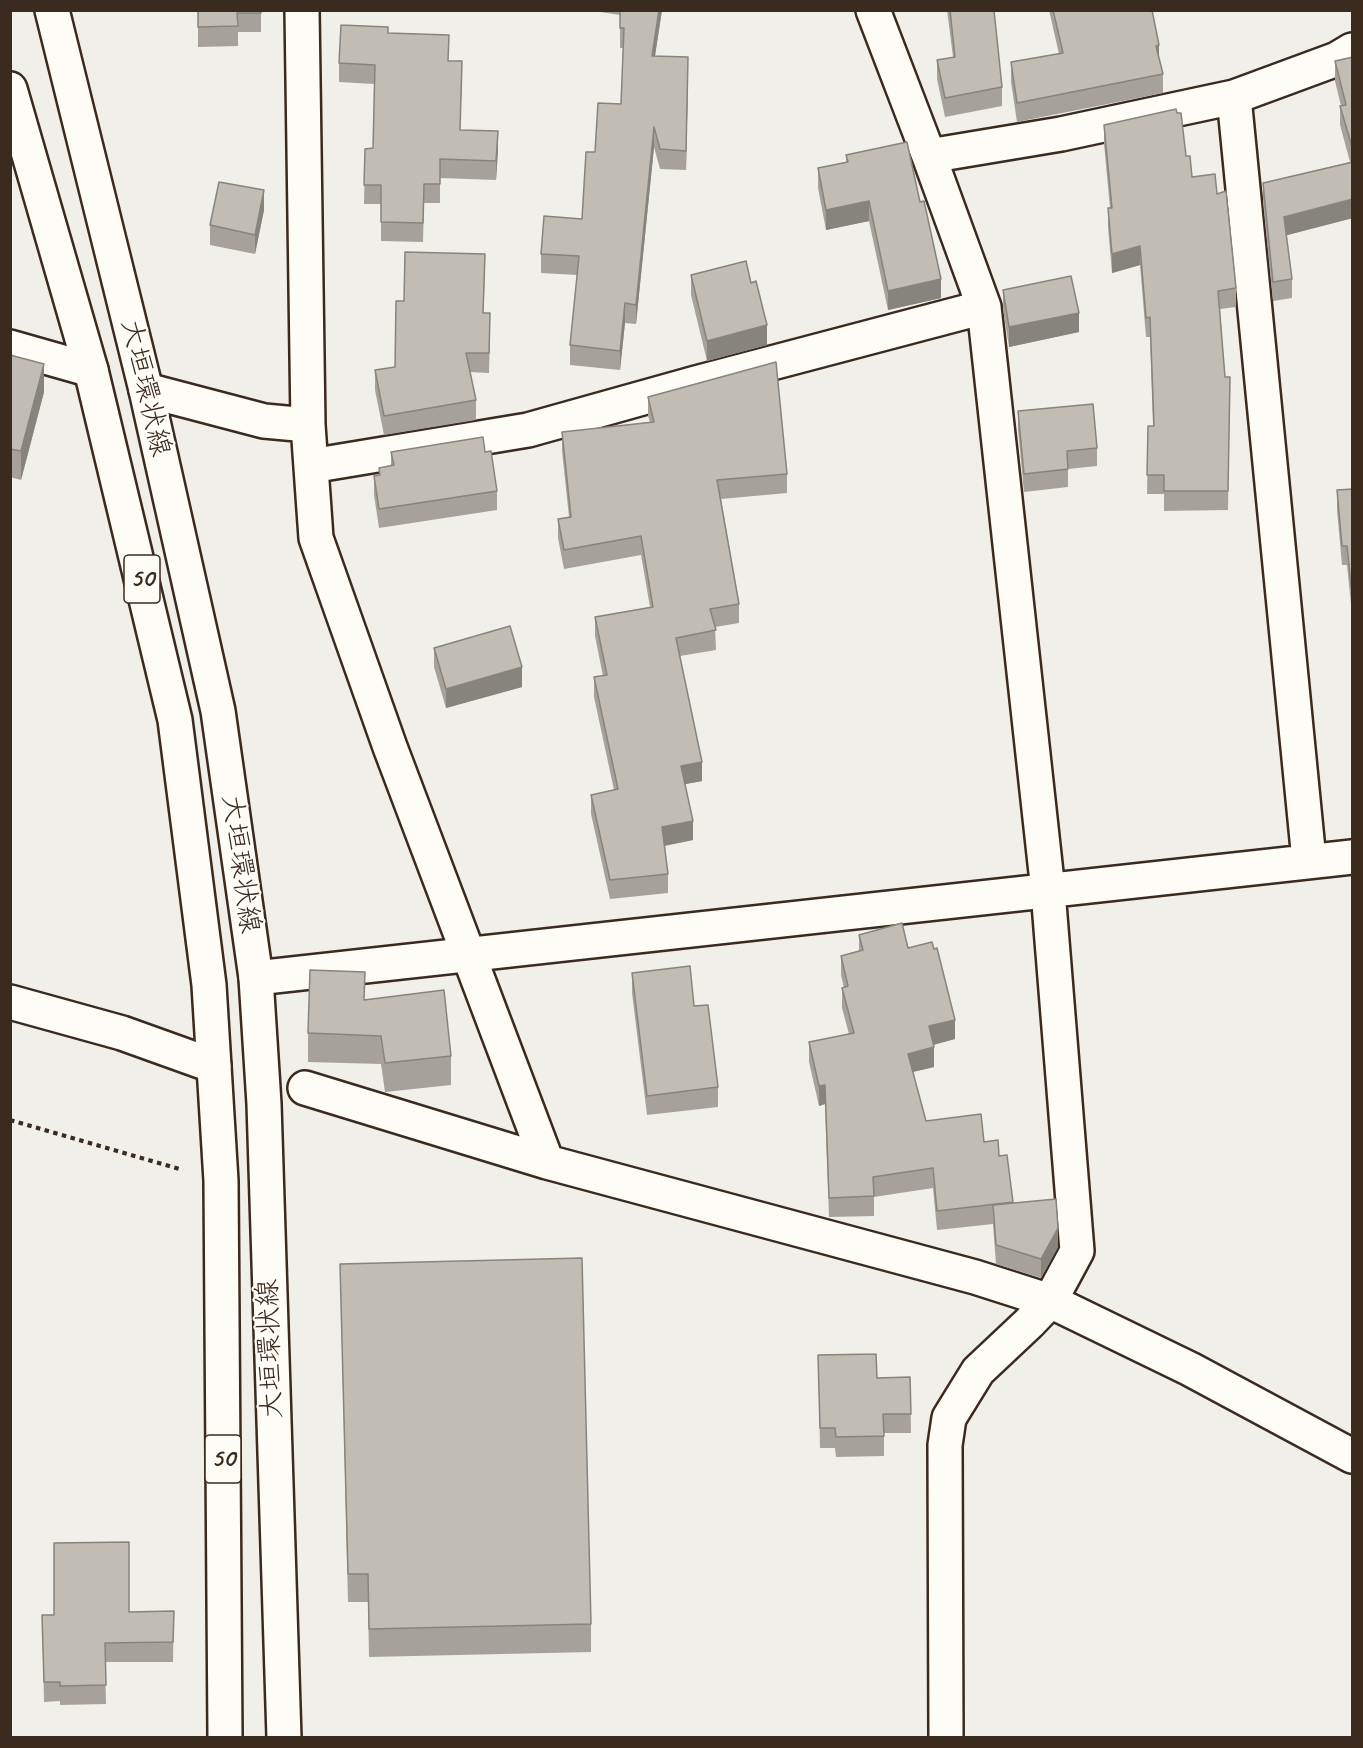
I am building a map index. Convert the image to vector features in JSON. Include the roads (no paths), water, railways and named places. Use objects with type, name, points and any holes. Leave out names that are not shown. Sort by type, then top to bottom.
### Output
[{"type":"street","name":"大垣環状線","points":[[52,10],[146,390],[218,711],[256,978],[264,1104],[284,1737]]},
{"type":"street","points":[[302,10],[308,425],[316,538],[390,747],[547,1162]]},
{"type":"street","points":[[873,10],[984,308],[1048,891],[1077,1251],[1040,1312],[978,1371],[949,1418],[945,1445],[946,1737]]},
{"type":"street","points":[[929,156],[1061,134],[1234,97],[1337,59],[1353,50]]},
{"type":"street","name":"大垣環状線","points":[[10,89],[91,369],[176,720],[208,985],[221,1181],[225,1737]]},
{"type":"street","points":[[1234,97],[1309,860]]},
{"type":"street","points":[[311,466],[528,430],[696,383],[984,308]]},
{"type":"street","points":[[10,346],[91,369]]},
{"type":"street","points":[[146,390],[264,421],[308,425]]},
{"type":"street","points":[[256,978],[1309,860],[1353,857]]},
{"type":"street","points":[[10,1002],[122,1033],[214,1072]]},
{"type":"street","points":[[304,1088],[547,1162],[975,1277],[1040,1312],[1190,1369],[1353,1456]]}]
